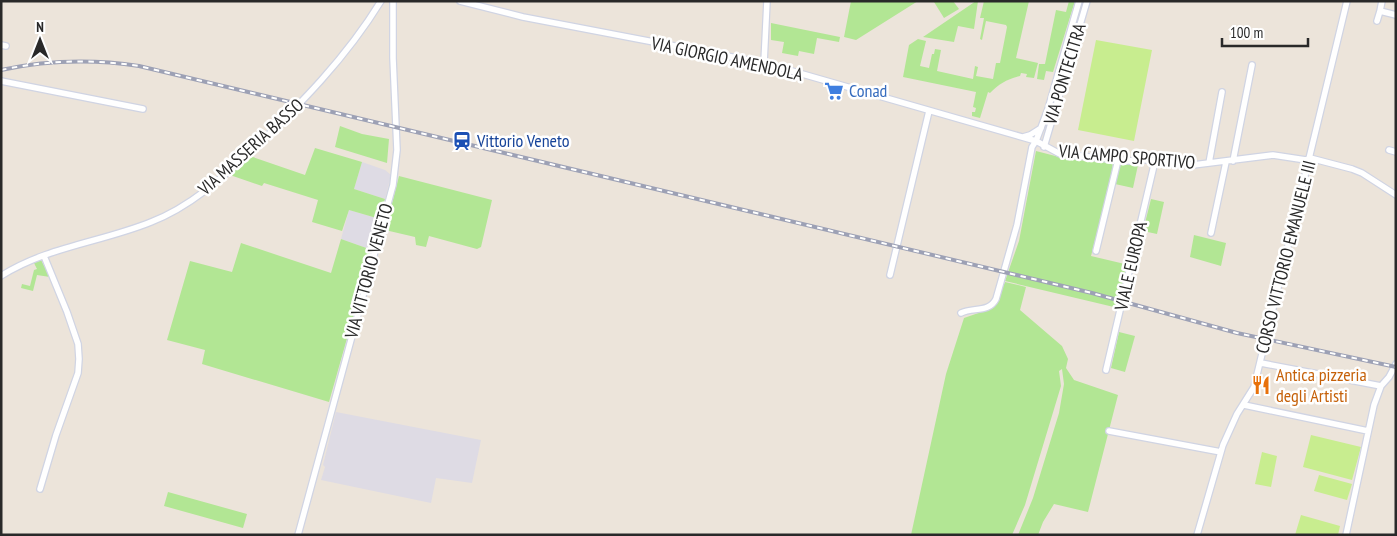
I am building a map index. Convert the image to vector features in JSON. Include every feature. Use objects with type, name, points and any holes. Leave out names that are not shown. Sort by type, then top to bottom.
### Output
[{"type":"street","name":"VIA MASSERIA BASSO","points":[[1,276],[44,256],[153,221],[172,212],[218,182],[306,98],[339,60],[369,21],[381,1]]},
{"type":"street","name":"VIA VITTORIO VENETO","points":[[298,535],[393,185],[397,150],[393,58],[393,1]]},
{"type":"street","name":"VIA GIORGIO AMENDOLA","points":[[460,1],[524,17],[764,63],[1036,142]]},
{"type":"street","points":[[764,63],[767,1]]},
{"type":"street","name":"VIA PONTECITRA","points":[[961,313],[968,310],[986,308],[994,303],[996,299],[1017,225],[1032,147],[1041,128],[1079,1]]},
{"type":"street","name":"VIA PONTECITRA","points":[[1044,147],[1088,1]]},
{"type":"street","name":"CORSO VITTORIO EMANUELE III","points":[[1197,535],[1221,452],[1233,423],[1254,387],[1261,363],[1347,1]]},
{"type":"street","points":[[1377,20],[1382,1]]},
{"type":"street","points":[[1380,11],[1396,15]]},
{"type":"street","points":[[1233,161],[1252,64]]},
{"type":"street","points":[[1,81],[143,108]]},
{"type":"street","points":[[1209,163],[1222,92]]},
{"type":"street","points":[[890,274],[929,112]]},
{"type":"street","points":[[1020,137],[1030,135],[1041,128]]},
{"type":"street","name":"VIA CAMPO SPORTIVO","points":[[1036,142],[1060,154],[1130,161],[1139,159],[1184,165],[1226,162],[1273,155],[1306,160],[1310,158],[1362,173],[1396,195]]},
{"type":"street","points":[[1389,150],[1396,152]]},
{"type":"street","points":[[1096,251],[1118,160]]},
{"type":"street","name":"VIALE EUROPA","points":[[1106,370],[1155,162]]},
{"type":"street","points":[[1211,233],[1226,162]]},
{"type":"street","points":[[40,488],[78,373],[79,359],[78,344],[70,320],[44,256]]},
{"type":"street","points":[[1261,363],[1381,386]]},
{"type":"street","points":[[1346,535],[1368,431],[1381,386],[1389,377],[1396,364]]},
{"type":"street","points":[[1244,405],[1368,431]]},
{"type":"street","points":[[1109,431],[1221,452]]},
{"type":"shaded area","points":[[362,162],[385,170],[391,175],[385,199],[354,189]]},
{"type":"shaded area","points":[[349,210],[380,219],[372,250],[341,239]]},
{"type":"shaded area","points":[[336,412],[481,440],[472,483],[436,478],[431,503],[321,480]]},
{"type":"green space","points":[[851,1],[918,1],[856,40],[844,37]]},
{"type":"green space","points":[[935,1],[953,1],[959,9],[944,18]]},
{"type":"green space","points":[[978,1],[974,29],[958,26],[954,42],[923,37]]},
{"type":"green space","points":[[984,1],[1029,1],[1016,58],[1038,63],[1034,78],[1026,77],[1027,74],[1021,73],[1020,76],[1007,80],[990,93],[988,92],[980,118],[972,116],[972,112],[975,112],[976,108],[973,107],[976,92],[903,77],[909,45],[918,39],[926,41],[920,66],[929,68],[935,49],[941,50],[937,71],[973,79],[975,66],[978,67],[976,76],[993,79],[996,63],[1000,63],[1007,27],[1006,25],[986,21],[982,40],[980,39],[984,18],[980,18]]},
{"type":"green space","points":[[1069,1],[1075,1],[1053,72],[1046,71],[1044,80],[1037,79],[1039,64],[1045,64],[1056,10],[1066,12]]},
{"type":"green space","points":[[771,23],[840,37],[839,42],[817,38],[814,54],[799,51],[798,56],[782,53],[784,42],[771,40]]},
{"type":"green space","points":[[1096,40],[1152,50],[1134,141],[1078,130]]},
{"type":"green space","points":[[340,126],[362,134],[389,139],[387,163],[335,147]]},
{"type":"green space","points":[[315,148],[362,162],[354,189],[385,199],[380,219],[349,210],[342,231],[312,222],[318,200],[264,183],[262,186],[230,175],[250,156],[305,175]]},
{"type":"green space","points":[[1036,151],[1067,159],[1113,163],[1110,183],[1091,256],[1129,265],[1118,308],[1005,281],[1019,241]]},
{"type":"green space","points":[[1120,164],[1138,165],[1133,188],[1115,184]]},
{"type":"green space","points":[[399,176],[492,200],[481,247],[477,249],[429,236],[426,247],[416,245],[415,237],[385,230]]},
{"type":"green space","points":[[1151,199],[1164,202],[1157,234],[1143,231]]},
{"type":"green space","points":[[1194,235],[1226,243],[1221,266],[1190,257]]},
{"type":"green space","points":[[341,239],[372,250],[329,402],[202,364],[205,350],[167,340],[190,261],[232,272],[241,243],[331,273]]},
{"type":"green space","points":[[41,260],[50,277],[37,275],[33,291],[21,288],[22,284],[30,286],[34,270],[37,269],[34,263]]},
{"type":"green space","points":[[1005,282],[1026,287],[1020,310],[1062,346],[1068,359],[1066,368],[1074,380],[1118,395],[1088,512],[1054,504],[1043,522],[1038,535],[1018,535],[1033,498],[1059,413],[1064,384],[1062,369],[1059,371],[1061,386],[1025,505],[1012,535],[911,535],[946,374],[964,318],[993,308]]},
{"type":"green space","points":[[1119,332],[1135,336],[1125,372],[1111,368]]},
{"type":"green space","points":[[1311,435],[1361,447],[1352,480],[1303,467]]},
{"type":"green space","points":[[1262,452],[1277,456],[1271,487],[1255,484]]},
{"type":"green space","points":[[1319,475],[1352,484],[1347,500],[1314,491]]},
{"type":"green space","points":[[168,492],[247,514],[243,528],[164,506]]},
{"type":"green space","points":[[1301,515],[1340,526],[1338,535],[1295,535]]},
{"type":"railway","points":[[1,70],[53,62],[104,62],[139,66],[1092,293],[1237,333],[1396,367]]},
{"type":"place","name":"Conad","points":[[834,91]]},
{"type":"place","name":"Vittorio Veneto","points":[[462,141]]},
{"type":"place","name":"Antica pizzeria degli Artisti","points":[[1261,385]]}]
